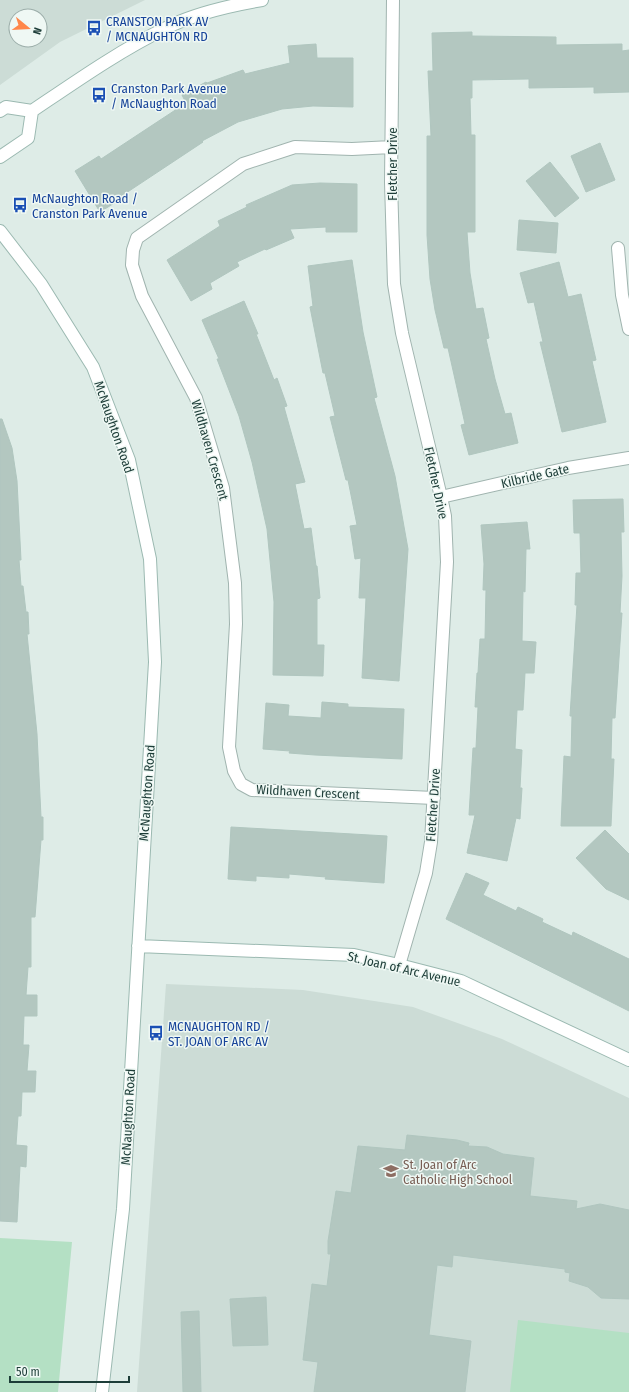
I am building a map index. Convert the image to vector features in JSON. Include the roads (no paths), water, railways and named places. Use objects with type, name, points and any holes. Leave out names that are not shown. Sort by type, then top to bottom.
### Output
[{"type":"street","points":[[0,111],[6,107],[32,111],[101,65],[167,27],[218,9],[262,0]]},
{"type":"street","name":"Fletcher Drive","points":[[393,0],[392,148],[394,284],[404,340],[445,516],[446,592],[431,842],[426,873],[399,965]]},
{"type":"street","points":[[0,157],[28,138],[32,111]]},
{"type":"street","name":"Wildhaven Crescent","points":[[392,148],[352,149],[295,147],[243,164],[137,238],[133,250],[132,265],[142,296],[196,398],[223,488],[235,583],[236,645],[229,747],[234,771],[242,784],[252,790],[434,798]]},
{"type":"street","name":"McNaughton Road","points":[[0,231],[41,284],[93,367],[129,460],[150,559],[155,662],[123,1209],[102,1392]]},
{"type":"street","points":[[618,248],[622,295],[629,329]]},
{"type":"street","name":"Kilbride Gate","points":[[441,498],[568,468],[629,458]]},
{"type":"street","name":"St. Joan of Arc Avenue","points":[[138,946],[293,951],[354,955],[399,965],[462,981],[629,1060]]},
{"type":"place","name":"CRANSTON PARK AV / MCNAUGHTON RD","points":[[94,28]]},
{"type":"place","name":"Cranston Park Avenue / McNaughton Road","points":[[99,95]]},
{"type":"place","name":"McNaughton Road / Cranston Park Avenue","points":[[20,205]]},
{"type":"place","name":"MCNAUGHTON RD / ST. JOAN OF ARC AV","points":[[156,1033]]},
{"type":"place","name":"St. Joan of Arc Catholic High School","points":[[391,1171]]}]
